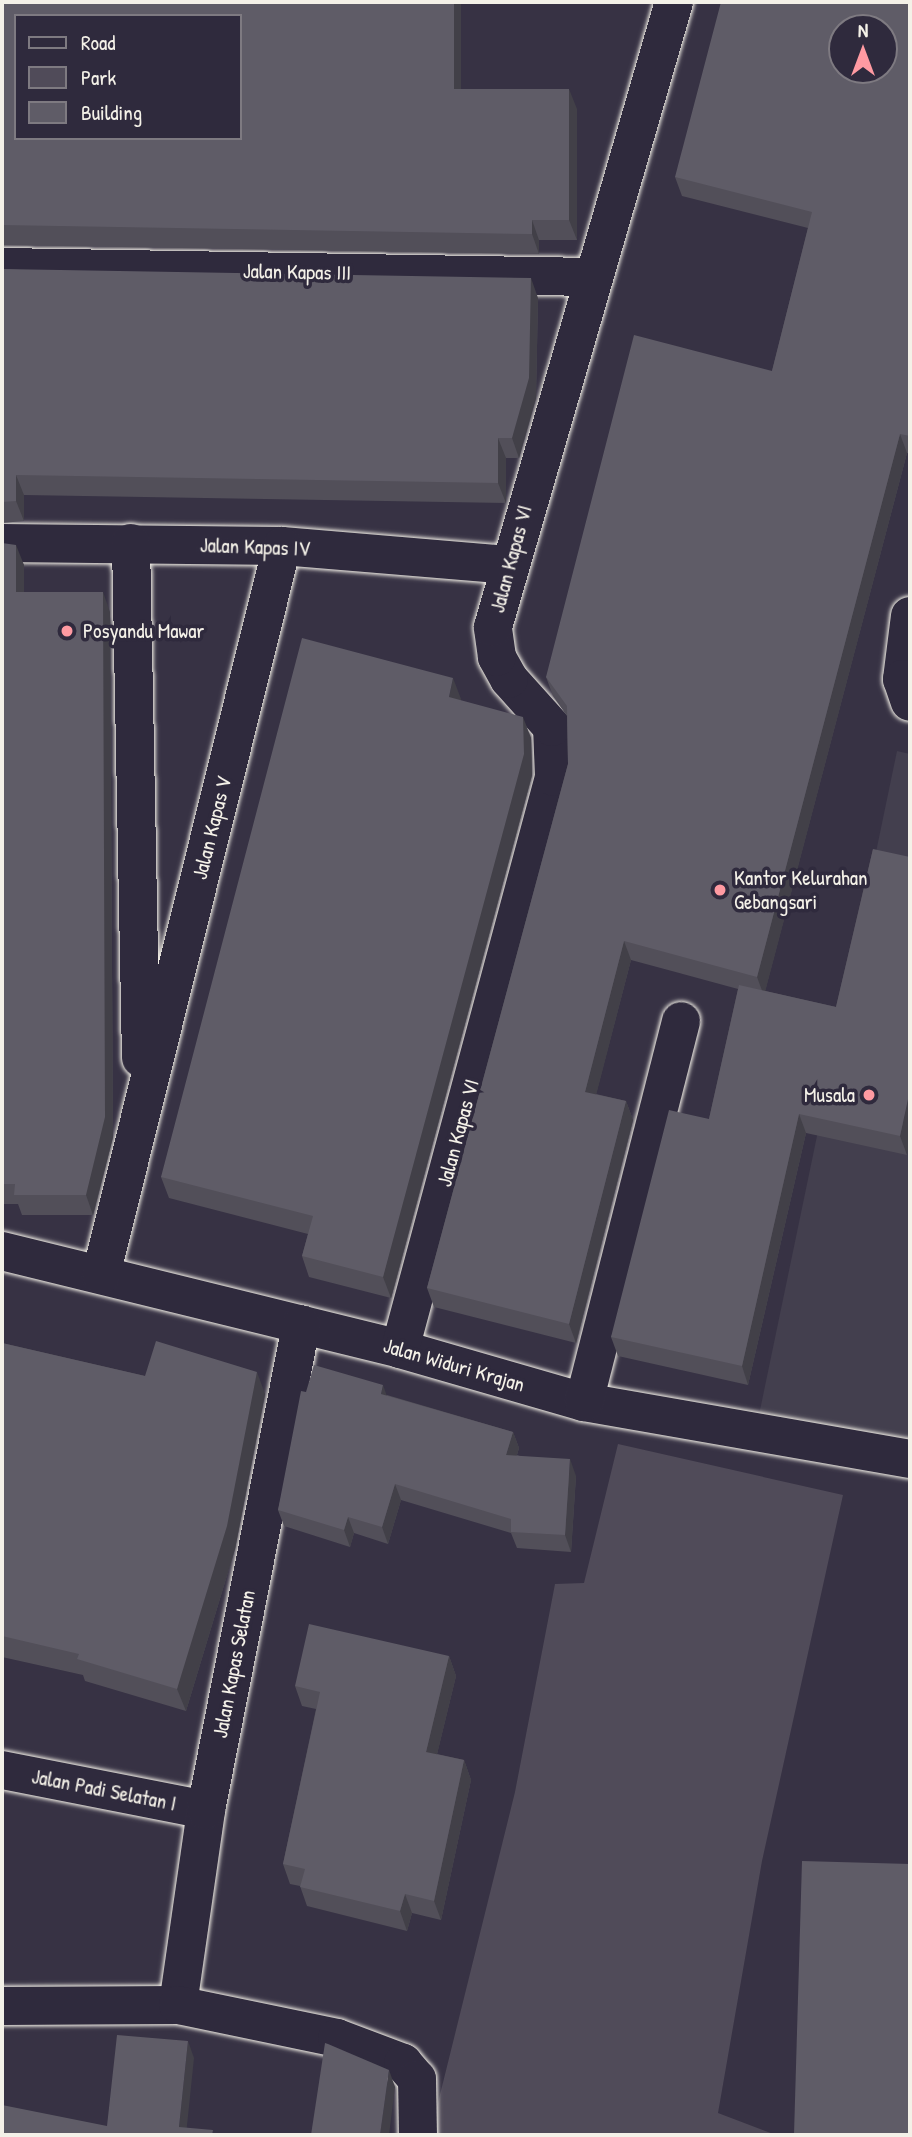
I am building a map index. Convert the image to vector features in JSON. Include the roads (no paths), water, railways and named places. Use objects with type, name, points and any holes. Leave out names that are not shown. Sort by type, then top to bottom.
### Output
[{"type":"street","name":"Jalan Kapas VI","points":[[400,1349],[554,776],[552,727],[509,679],[497,657],[493,627],[508,565],[674,2]]},
{"type":"street","name":"Jalan Kapas III","points":[[2,267],[593,277]]},
{"type":"street","name":"Jalan Kapas IV","points":[[2,543],[282,546],[508,565]]},
{"type":"street","name":"Jalan Kapas V","points":[[131,543],[142,1110]]},
{"type":"street","name":"Jalan Kapas V","points":[[101,1275],[282,546]]},
{"type":"street","points":[[910,615],[902,679],[910,702]]},
{"type":"street","points":[[584,1402],[681,1021]]},
{"type":"street","name":"Jalan Widuri Krajan","points":[[2,1251],[400,1349],[584,1402],[910,1459]]},
{"type":"street","name":"Jalan Kapas Selatan","points":[[178,2005],[205,1810],[301,1325]]},
{"type":"street","name":"Jalan Padi Selatan I","points":[[2,1770],[205,1810]]},
{"type":"street","points":[[2,2006],[178,2005],[337,2038],[403,2063],[417,2079],[418,2135]]},
{"type":"place","name":"Posyandu Mawar","points":[[67,631]]},
{"type":"place","name":"Kantor Kelurahan Gebangsari","points":[[720,890]]},
{"type":"place","name":"Musala","points":[[869,1095]]}]
